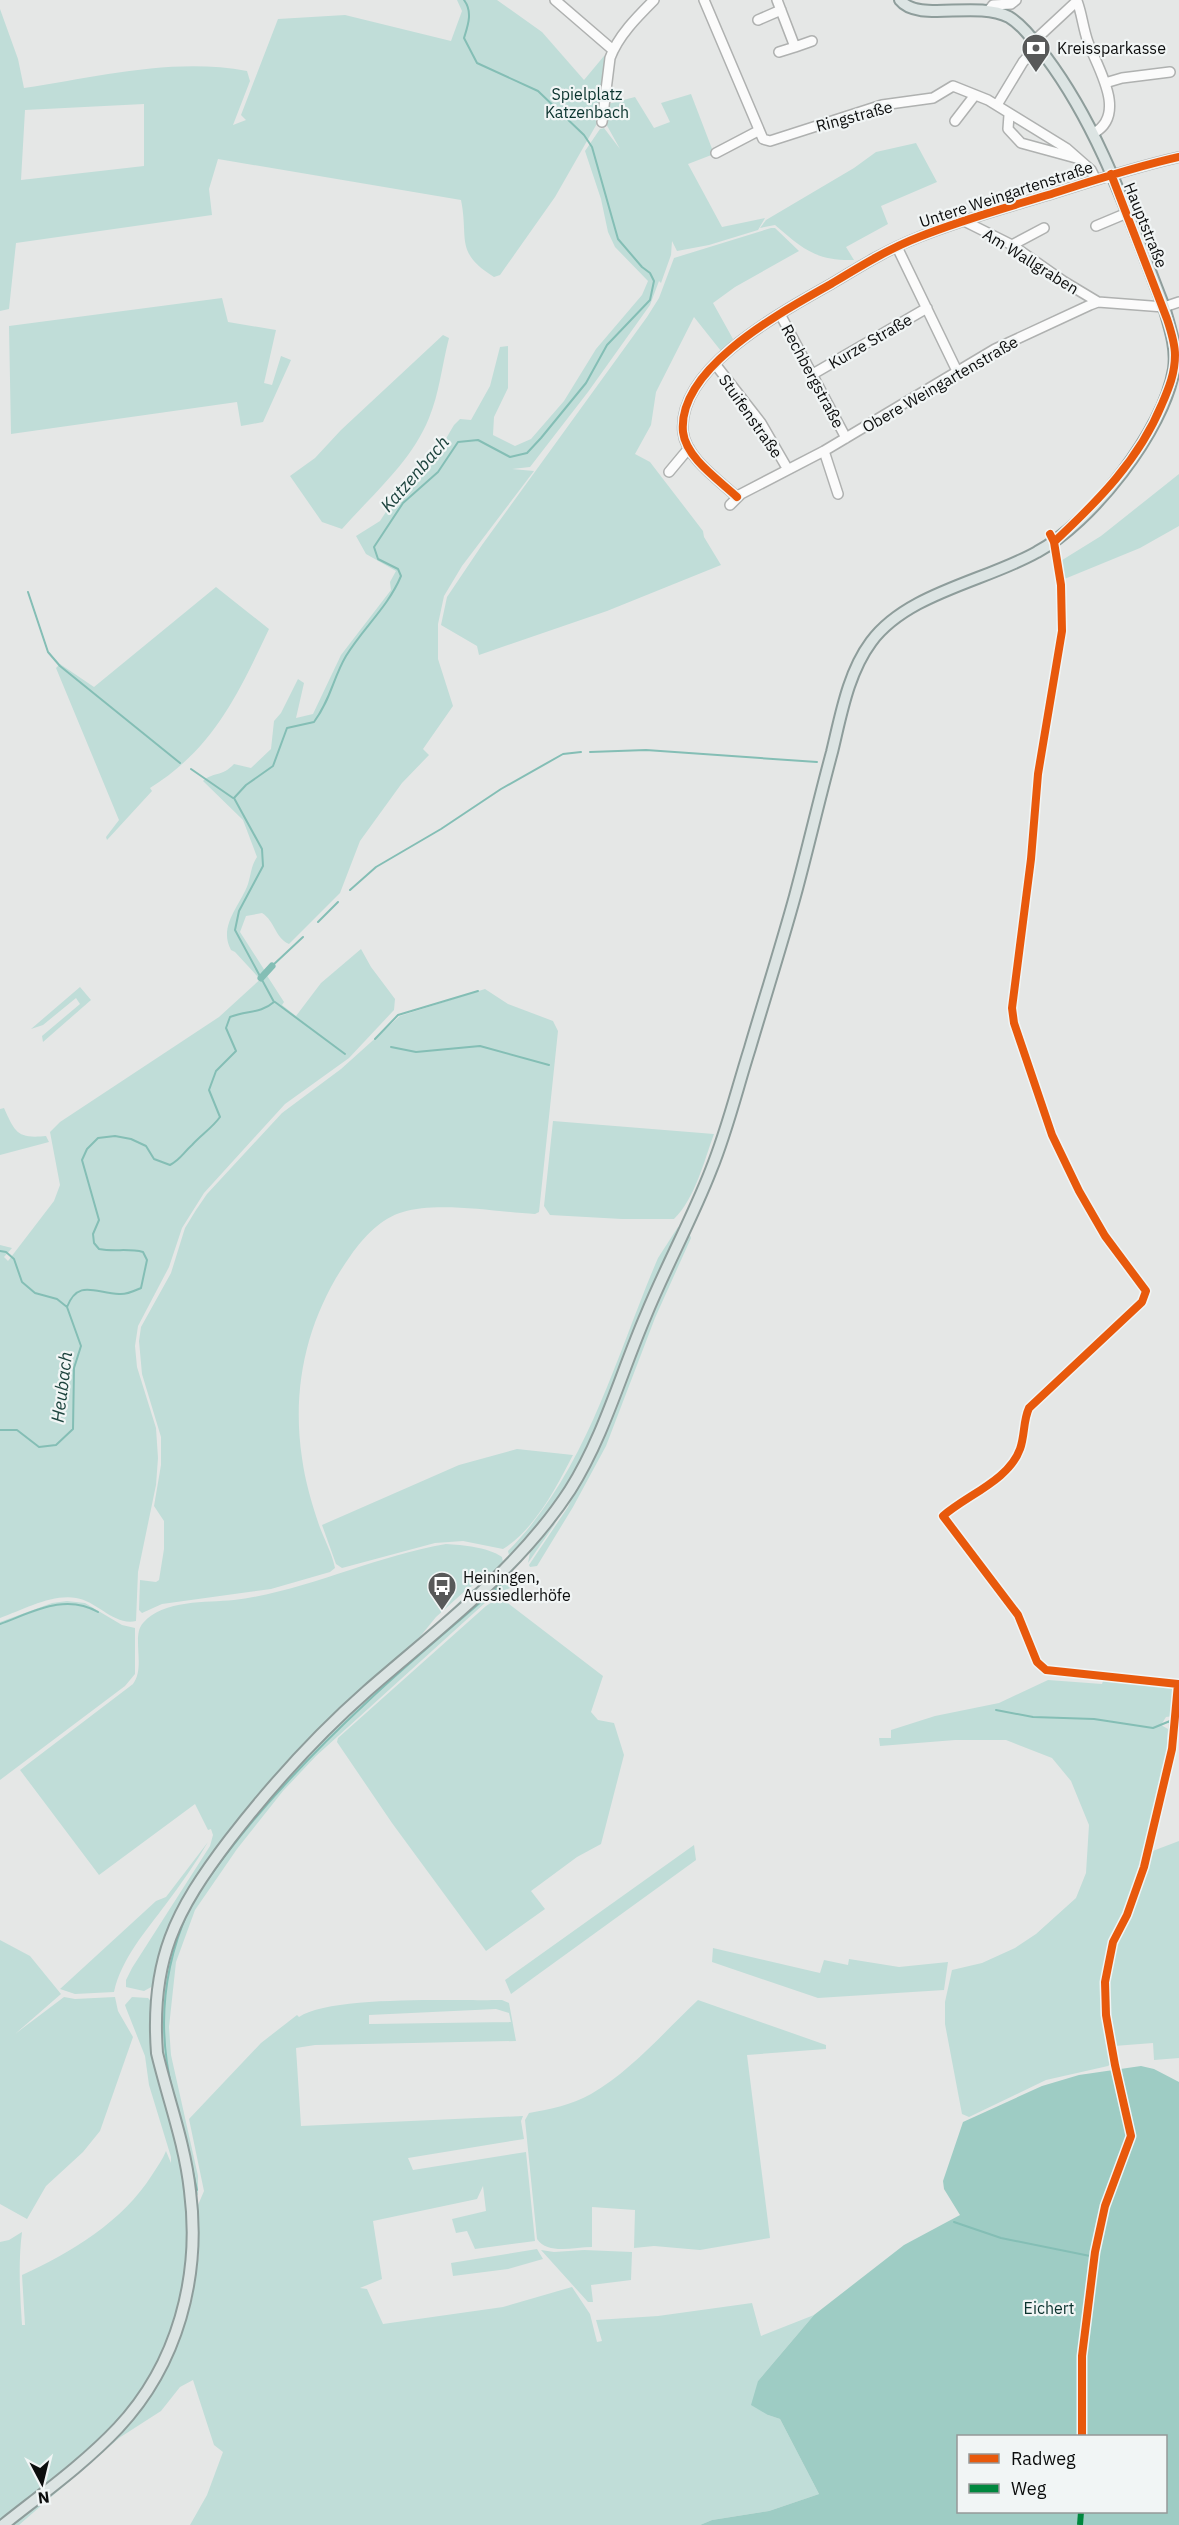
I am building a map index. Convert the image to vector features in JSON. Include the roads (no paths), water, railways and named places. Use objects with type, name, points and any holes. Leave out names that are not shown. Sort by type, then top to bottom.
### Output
[{"type":"main road","name":"Hauptstraße","points":[[3,2525],[93,2452],[130,2414],[159,2372],[174,2340],[190,2276],[193,2247],[190,2190],[181,2143],[157,2053],[156,2031],[163,1961],[184,1905],[199,1879],[247,1817],[319,1737],[494,1578],[537,1533],[566,1495],[590,1455],[659,1283],[719,1150],[785,930],[839,724],[859,661],[879,633],[911,609],[937,595],[1034,554],[1054,542],[1098,501],[1139,450],[1170,385],[1177,355],[1164,307],[1094,133],[1074,97],[1036,44],[1010,18],[967,4],[922,11],[911,8],[900,0]]},
{"type":"street","points":[[555,0],[613,50]]},
{"type":"street","points":[[602,122],[613,50],[640,14],[654,0]]},
{"type":"street","points":[[704,0],[758,130],[716,153]]},
{"type":"street","points":[[777,0],[795,47]]},
{"type":"street","points":[[989,10],[993,5],[1011,4],[1016,0]]},
{"type":"street","points":[[997,105],[1036,44],[1077,1],[1088,41],[1109,92],[1110,106],[1104,123],[1094,133]]},
{"type":"street","points":[[758,20],[781,10]]},
{"type":"street","points":[[779,52],[812,41]]},
{"type":"street","points":[[1105,83],[1122,78],[1170,72]]},
{"type":"street","name":"Ringstraße","points":[[758,130],[763,139],[770,141],[882,105],[933,98],[953,86],[975,95]]},
{"type":"street","points":[[956,121],[975,95],[997,105],[1009,115],[1066,148],[1091,170],[1095,178]]},
{"type":"street","points":[[1009,115],[1008,129],[1021,143],[1077,159]]},
{"type":"street","name":"Untere Weingartenstraße","points":[[689,448],[683,434],[684,418],[694,392],[715,364],[745,336],[780,314],[897,247],[964,221],[1095,178],[1179,157]]},
{"type":"street","name":"Hauptstraße","points":[[1096,226],[1127,213]]},
{"type":"street","name":"Am Wallgraben","points":[[964,221],[1012,245],[1063,281],[1098,302]]},
{"type":"street","points":[[1012,245],[1044,228]]},
{"type":"street","points":[[897,247],[957,371]]},
{"type":"street","name":"Obere Weingartenstraße","points":[[730,505],[737,497],[787,468],[824,451],[995,349],[1098,302],[1164,307]]},
{"type":"street","points":[[1164,307],[1179,302]]},
{"type":"street","name":"Kurze Straße","points":[[813,374],[927,308]]},
{"type":"street","name":"Rechbergstraße","points":[[780,314],[846,438]]},
{"type":"street","name":"Stuifenstraße","points":[[715,364],[761,423],[787,468]]},
{"type":"street","points":[[669,472],[689,448],[737,497]]},
{"type":"street","points":[[824,451],[838,494]]},
{"type":"waterway","name":"Katzenbach","points":[[67,1307],[71,1298],[82,1290],[122,1294],[141,1288],[147,1260],[143,1252],[99,1249],[94,1243],[93,1234],[99,1220],[82,1160],[87,1149],[98,1138],[115,1136],[131,1139],[146,1146],[154,1159],[170,1165],[177,1160],[220,1117],[209,1090],[216,1071],[236,1051],[226,1028],[230,1017],[264,1008],[274,1002],[235,930],[239,911],[263,866],[262,849],[234,798],[246,785],[273,766],[287,728],[314,722],[346,656],[396,587],[401,576],[398,569],[378,559],[374,547],[403,503],[438,472],[458,442],[478,440],[510,457],[527,453],[586,383],[607,345],[650,300],[654,281],[650,273],[618,239],[592,147],[584,135],[538,91],[477,63],[464,38],[469,14],[464,0]]},
{"type":"waterway","points":[[28,592],[48,652],[60,666],[180,763]]},
{"type":"waterway","points":[[590,752],[646,750],[817,762]]},
{"type":"waterway","points":[[350,890],[376,867],[441,829],[501,789],[563,754],[581,752]]},
{"type":"waterway","points":[[191,769],[233,798]]},
{"type":"waterway","points":[[318,922],[338,902]]},
{"type":"waterway","points":[[272,966],[303,937]]},
{"type":"waterway","points":[[261,978],[272,966]]},
{"type":"waterway","points":[[375,1039],[398,1015],[478,991]]},
{"type":"waterway","points":[[275,1002],[345,1054]]},
{"type":"waterway","points":[[391,1047],[416,1052],[480,1046],[549,1065]]},
{"type":"waterway","name":"Heubach","points":[[0,1251],[6,1252],[14,1259],[22,1282],[35,1293],[57,1299],[67,1307],[81,1346],[74,1368],[73,1429],[56,1445],[39,1447],[17,1430],[0,1430]]},
{"type":"waterway","points":[[208,1879],[263,1809],[323,1744],[400,1671],[506,1580]]},
{"type":"waterway","points":[[445,1618],[471,1593]]},
{"type":"waterway","points":[[0,1624],[49,1606],[61,1604],[73,1604],[98,1612]]},
{"type":"waterway","points":[[996,1710],[1033,1717],[1094,1719],[1153,1728],[1170,1721],[1169,1745],[1138,1875]]},
{"type":"waterway","points":[[173,2093],[165,2046],[165,2001],[172,1956],[188,1911]]},
{"type":"waterway","points":[[190,2159],[197,2190]]},
{"type":"waterway","points":[[954,2222],[1001,2238],[1090,2256]]},
{"type":"place","name":"Kreissparkasse","points":[[1036,74]]},
{"type":"place","name":"Heiningen, Aussiedlerhöfe","points":[[442,1612]]},
{"type":"park label","name":"Spielplatz Katzenbach","points":[[587,103]]},
{"type":"park label","name":"Eichert","points":[[1049,2308]]}]
